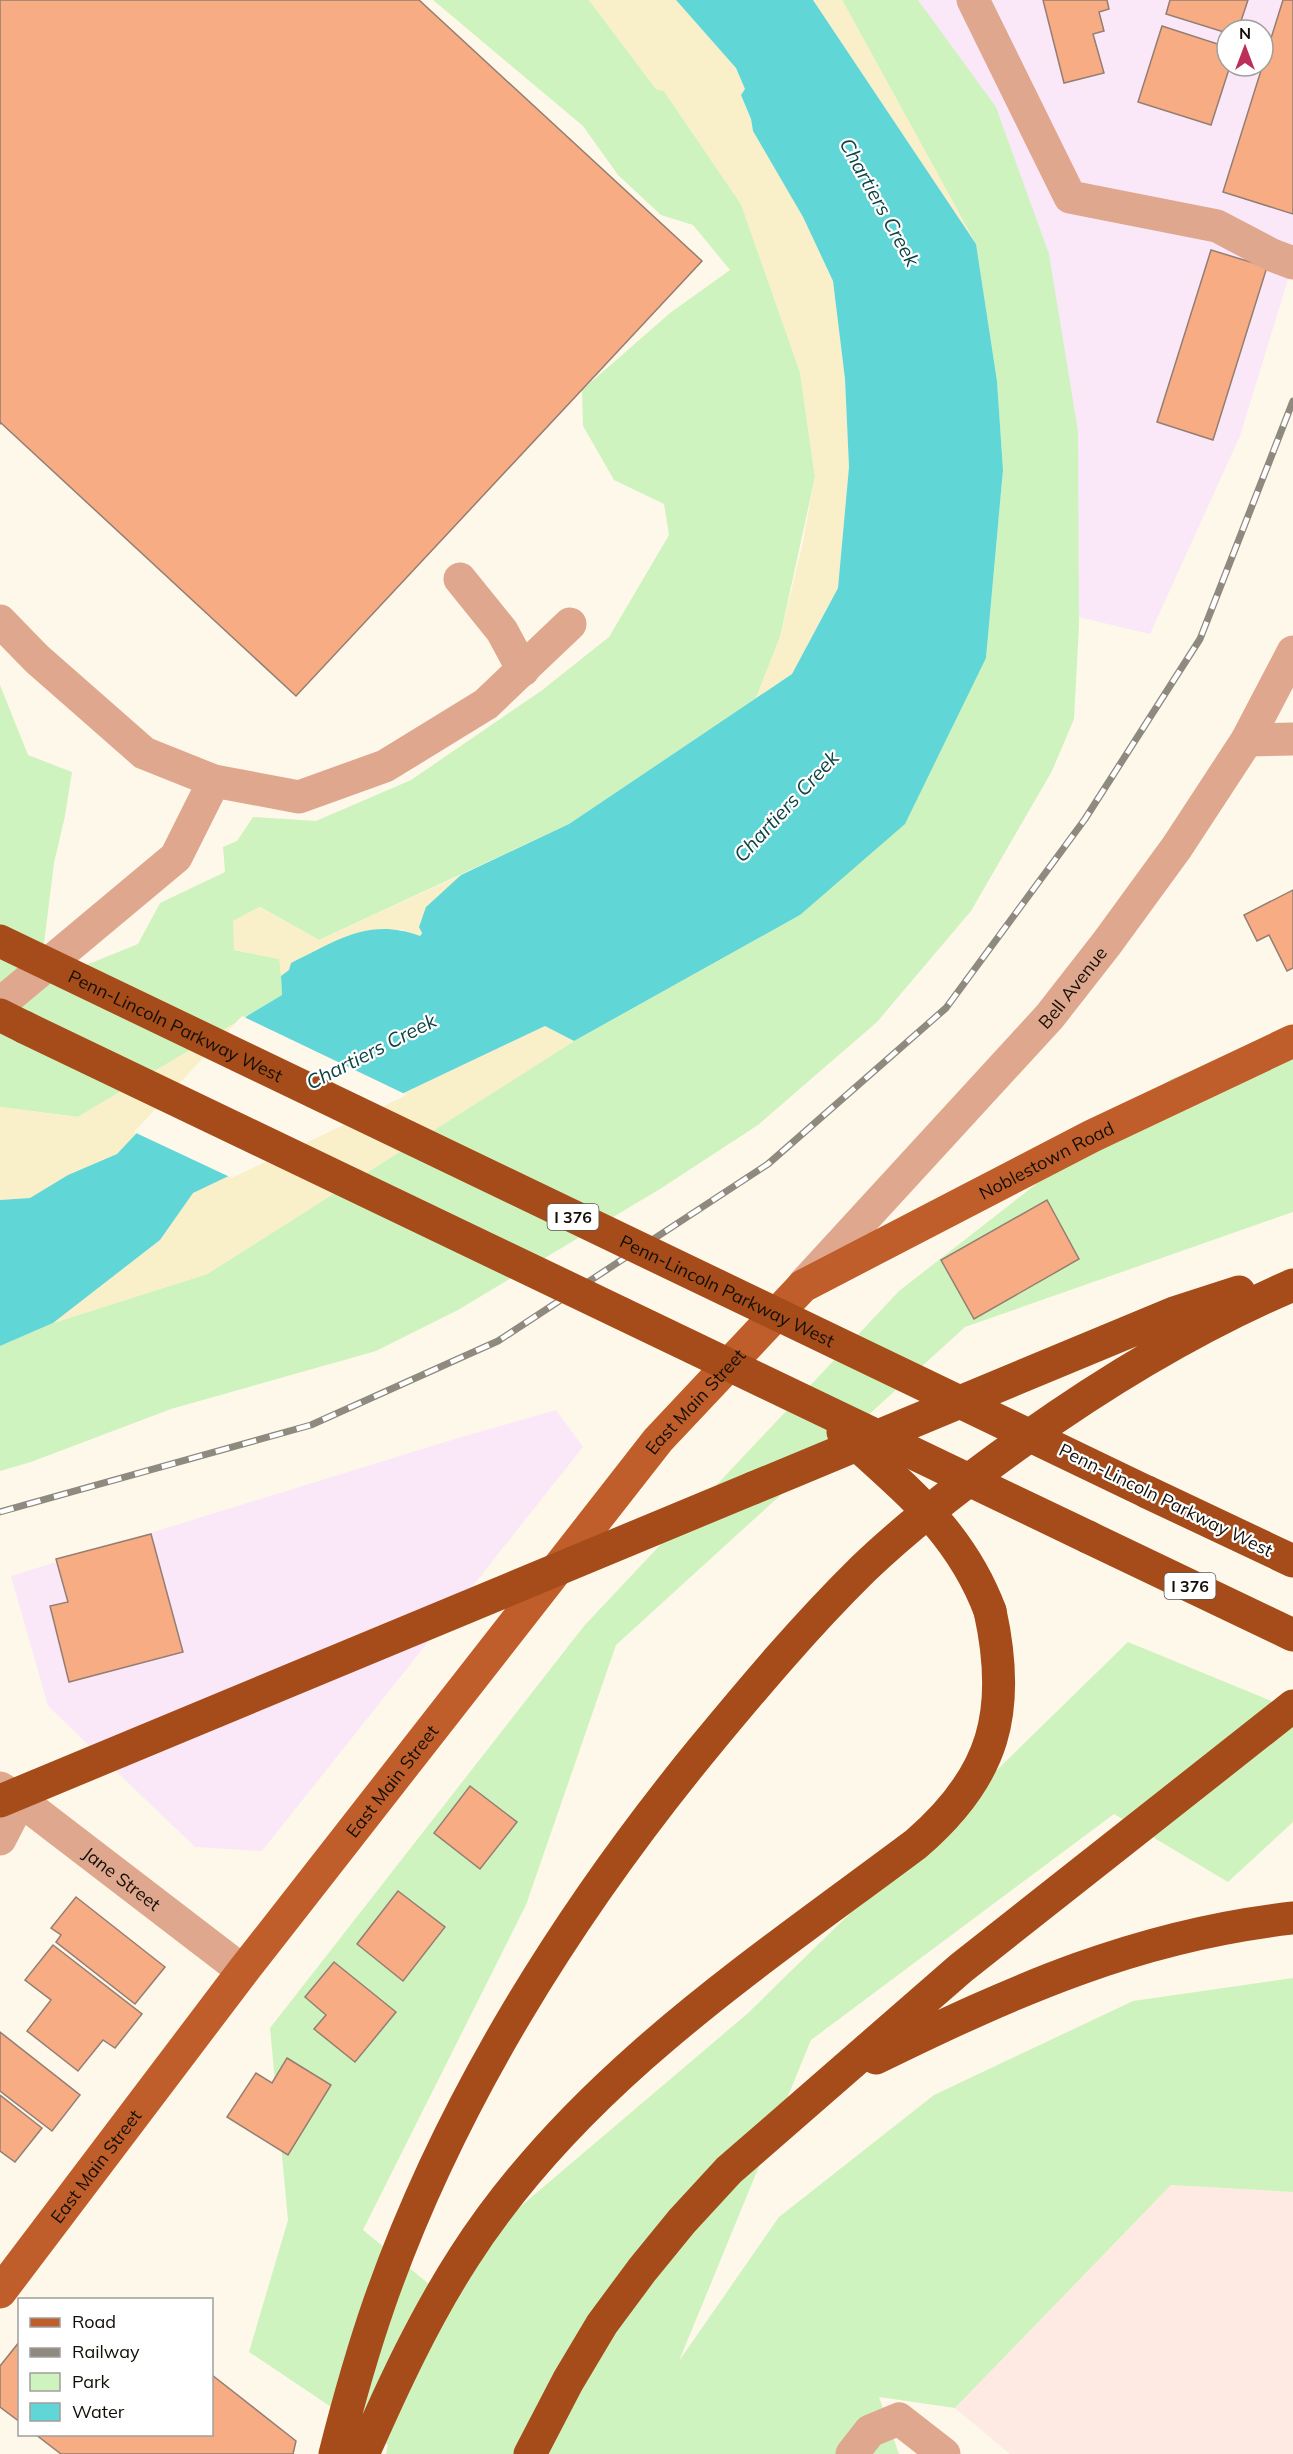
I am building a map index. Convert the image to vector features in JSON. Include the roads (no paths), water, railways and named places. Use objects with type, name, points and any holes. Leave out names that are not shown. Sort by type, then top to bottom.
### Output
[{"type":"highway","name":"Penn-Lincoln Parkway West","points":[[0,941],[1293,1561]]},
{"type":"highway","name":"I 376","points":[[0,1015],[1293,1635]]},
{"type":"highway","points":[[7,1797],[1174,1313],[1293,1276]]},
{"type":"highway","points":[[335,2454],[353,2384],[380,2301],[414,2215],[496,2048],[543,1970],[597,1888],[667,1793],[730,1716],[800,1634],[865,1568],[923,1516],[985,1468],[1120,1375],[1197,1331],[1293,1285]]},
{"type":"highway","points":[[363,2454],[388,2396],[425,2323],[464,2256],[504,2201],[547,2149],[606,2087],[662,2037],[722,1989],[916,1844],[940,1823],[962,1800],[978,1771],[991,1741],[998,1710],[999,1666],[990,1611],[979,1582],[944,1528],[818,1408]]},
{"type":"highway","points":[[530,2454],[563,2390],[602,2325],[662,2246],[729,2170],[781,2123],[840,2076],[961,1968],[1293,1706]]},
{"type":"highway","points":[[840,2076],[964,2015],[1086,1965],[1198,1933],[1255,1922],[1293,1918]]},
{"type":"main road","name":"Noblestown Road","points":[[803,1286],[1092,1136],[1293,1041]]},
{"type":"main road","name":"East Main Street","points":[[0,2292],[243,1971],[658,1440],[803,1286]]},
{"type":"street","points":[[974,0],[1070,197],[1218,226],[1272,255],[1293,263]]},
{"type":"street","points":[[460,579],[502,631],[523,669]]},
{"type":"street","points":[[0,621],[37,658],[144,753],[214,781],[299,797],[385,766],[486,704],[570,624]]},
{"type":"street","name":"Bell Avenue","points":[[803,1286],[1050,1016],[1107,943],[1176,847],[1247,740],[1293,652]]},
{"type":"street","points":[[1247,740],[1293,739]]},
{"type":"street","points":[[0,1004],[176,858],[214,781]]},
{"type":"street","points":[[0,1839],[7,1797]]},
{"type":"street","name":"Jane Street","points":[[7,1797],[243,1971]]},
{"type":"street","points":[[852,2454],[870,2431],[899,2419],[944,2454]]},
{"type":"water","name":"Chartiers Creek","points":[[676,0],[813,0],[976,244],[997,381],[1003,470],[986,658],[905,824],[800,915],[574,1041],[545,1026],[193,1193],[160,1240],[53,1323],[0,1346],[0,1200],[30,1198],[68,1175],[117,1154],[247,1016],[282,995],[281,976],[289,970],[291,963],[338,940],[368,930],[384,929],[420,936],[422,933],[419,927],[426,907],[461,875],[569,824],[792,674],[838,588],[849,467],[845,379],[833,281],[803,217],[753,131],[751,119],[741,95],[745,89],[736,68]]},
{"type":"railway","points":[[0,1512],[311,1425],[498,1341],[768,1164],[946,1008],[1085,819],[1200,639],[1293,401]]}]
